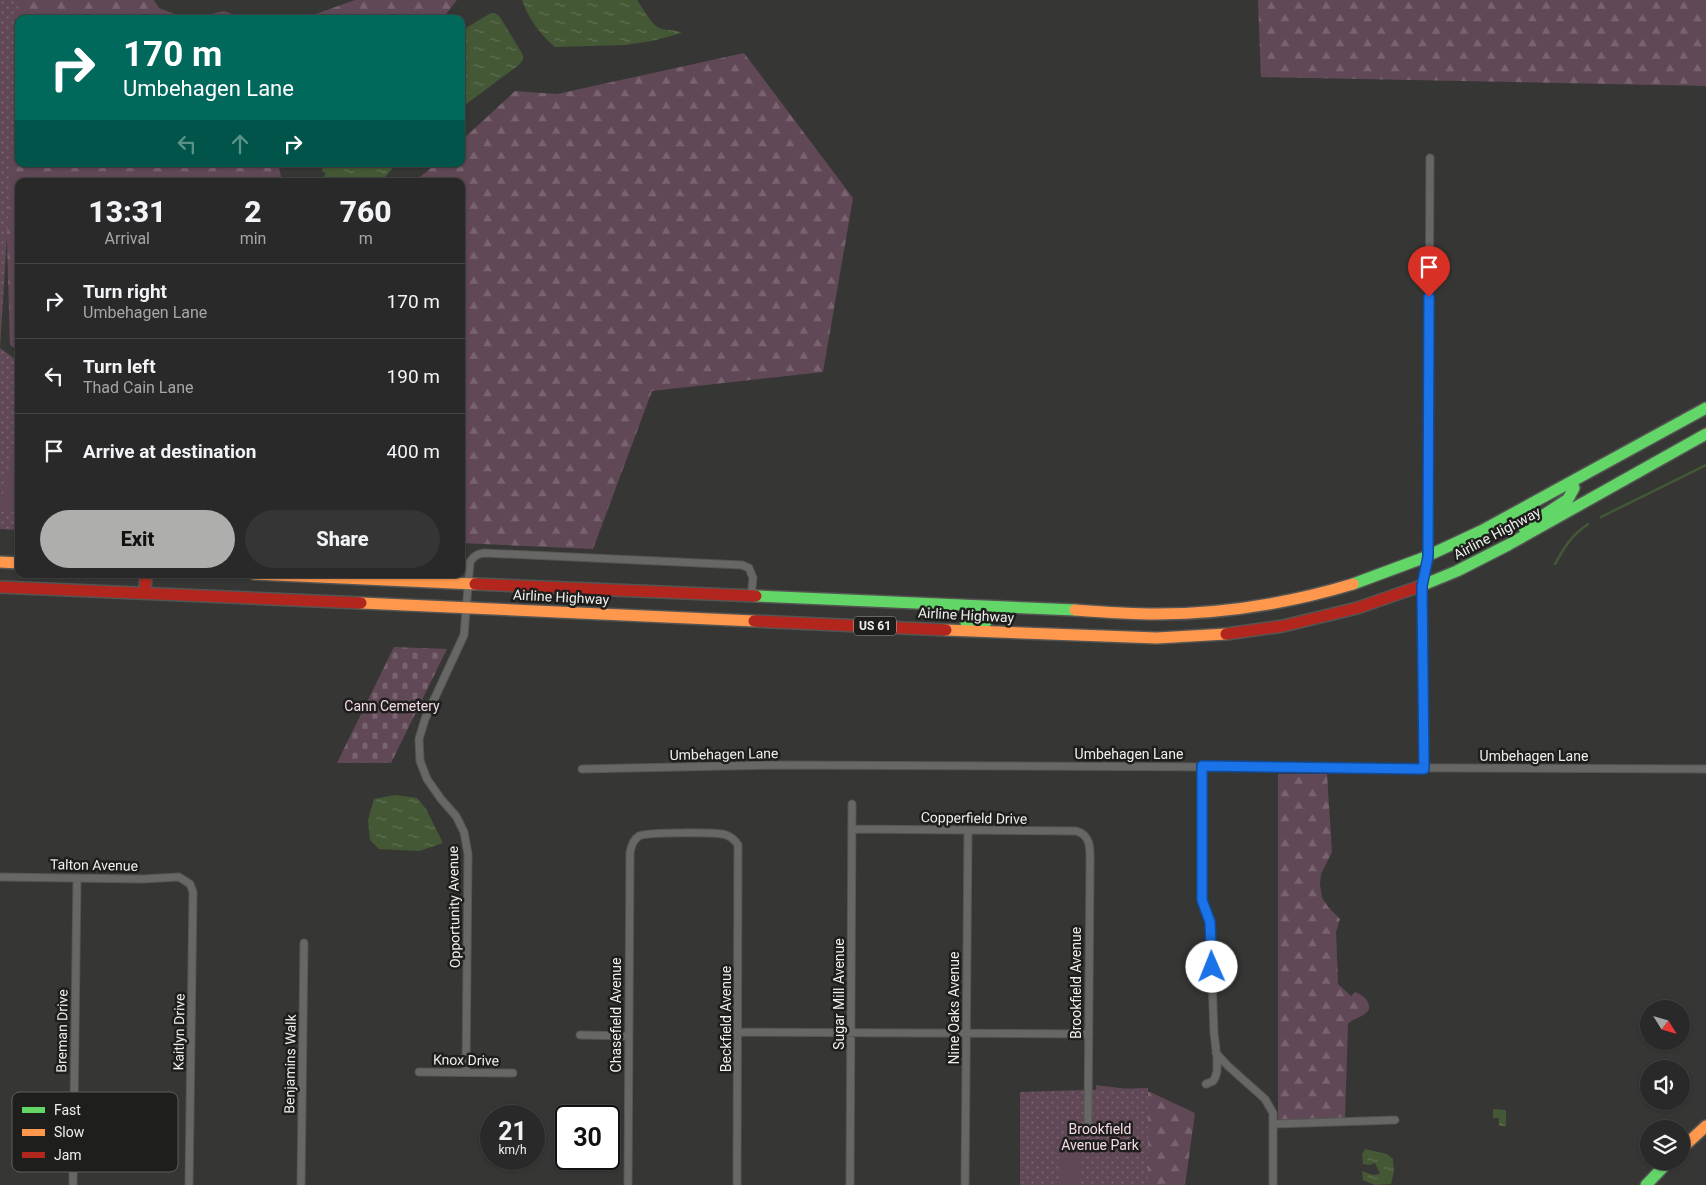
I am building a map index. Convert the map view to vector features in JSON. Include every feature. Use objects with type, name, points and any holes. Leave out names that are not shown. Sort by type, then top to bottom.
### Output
[{"type":"main road","name":"Airline Highway","points":[[340,578],[1157,614],[1212,611],[1268,604],[1327,592],[1375,577],[1428,557],[1501,521],[1706,408]]},
{"type":"main road","name":"Airline Highway","points":[[0,587],[145,592],[986,632],[1157,638],[1215,635],[1283,626],[1358,608],[1422,586],[1457,571],[1508,545],[1706,434]]},
{"type":"main road","points":[[1669,454],[1706,442]]},
{"type":"main road","points":[[1457,571],[1568,498],[1572,493],[1572,482]]},
{"type":"main road","points":[[0,562],[15,563]]},
{"type":"main road","points":[[145,592],[146,578]]},
{"type":"main road","points":[[813,623],[868,619],[980,624],[988,620],[990,607]]},
{"type":"main road","points":[[1690,1141],[1706,1126]]},
{"type":"main road","points":[[1646,1185],[1660,1170]]},
{"type":"street","points":[[1424,769],[1422,586],[1428,557],[1430,158]]},
{"type":"street","name":"Opportunity Avenue","points":[[466,1072],[467,847],[464,832],[456,816],[427,779],[420,761],[419,739],[424,719],[464,635],[470,562],[477,554],[484,552],[742,565],[749,568],[753,578],[751,596]]},
{"type":"street","name":"Umbehagen Lane","points":[[582,769],[771,765],[1706,769]]},
{"type":"street","points":[[1202,766],[1202,900],[1210,922],[1217,1071],[1213,1081],[1206,1084]]},
{"type":"street","name":"Sugar Mill Avenue","points":[[850,1185],[852,804]]},
{"type":"street","name":"Copperfield Drive","points":[[852,829],[1076,831],[1086,836],[1090,844]]},
{"type":"street","name":"Nine Oaks Avenue","points":[[965,1185],[968,831]]},
{"type":"street","name":"Beckfield Avenue","points":[[630,846],[636,839],[646,834],[720,834],[734,839],[738,845],[739,1032],[737,1185]]},
{"type":"street","name":"Brookfield Avenue","points":[[1088,1123],[1090,844]]},
{"type":"street","name":"Chasefield Avenue","points":[[628,1185],[630,846]]},
{"type":"street","name":"Talton Avenue","points":[[0,876],[142,879],[172,876],[187,881]]},
{"type":"street","name":"Breman Drive","points":[[74,1092],[77,878]]},
{"type":"street","name":"Kaitlyn Drive","points":[[187,881],[193,892],[189,1185]]},
{"type":"street","name":"Benjamins Walk","points":[[301,1185],[304,943]]},
{"type":"street","points":[[739,1032],[1088,1034]]},
{"type":"street","points":[[580,1036],[629,1036]]},
{"type":"street","points":[[1216,1053],[1265,1099],[1273,1113],[1273,1185]]},
{"type":"street","name":"Knox Drive","points":[[419,1072],[513,1073]]},
{"type":"street","points":[[1274,1124],[1395,1120]]},
{"type":"street","name":"Breman Drive","points":[[73,1172],[73,1185]]},
{"type":"green space","points":[[0,0],[154,0],[159,8],[178,15],[15,15],[15,167],[280,167],[281,178],[15,178],[15,348],[10,345]]},
{"type":"green space","points":[[0,0],[21,0],[20,15],[15,15],[15,106],[0,348]]},
{"type":"green space","points":[[355,0],[457,0],[445,15],[313,15]]},
{"type":"green space","points":[[1258,0],[1706,0],[1706,86],[1261,77]]},
{"type":"green space","points":[[224,11],[234,15],[207,15]]},
{"type":"green space","points":[[744,53],[853,198],[823,372],[652,391],[593,549],[465,543],[465,178],[419,178],[432,167],[465,167],[465,137],[515,91],[557,94]]},
{"type":"green space","points":[[0,348],[15,359],[15,530],[0,529]]},
{"type":"green space","points":[[15,441],[15,510],[0,509]]},
{"type":"green space","name":"Cann Cemetery","points":[[394,647],[447,649],[391,763],[337,763]]},
{"type":"green space","points":[[1278,774],[1327,774],[1332,852],[1321,874],[1322,898],[1340,919],[1336,932],[1338,984],[1351,996],[1355,992],[1362,995],[1369,1006],[1367,1013],[1348,1024],[1345,1118],[1278,1121]]},
{"type":"green space","points":[[1096,1085],[1150,1092],[1195,1113],[1185,1185],[1140,1185],[1097,1116]]},
{"type":"green space","name":"Brookfield Avenue Park","points":[[1148,1088],[1148,1185],[1020,1185],[1020,1092]]},
{"type":"green space","points":[[1062,1145],[1077,1145],[1080,1148],[1080,1185],[1059,1185],[1059,1148]]},
{"type":"water","points":[[522,0],[637,0],[651,21],[658,27],[682,33],[652,41],[625,45],[555,47],[535,25]]},
{"type":"water","points":[[491,13],[495,13],[500,17],[523,55],[523,59],[520,64],[465,105],[465,29]]},
{"type":"water","points":[[323,167],[394,167],[384,178],[322,178],[326,174],[322,171]]},
{"type":"water","points":[[395,795],[417,798],[426,809],[443,843],[419,851],[379,849],[370,840],[368,820],[374,799]]},
{"type":"water","points":[[1493,1109],[1506,1110],[1506,1126],[1499,1126],[1499,1118],[1493,1118]]},
{"type":"water","points":[[1365,1149],[1387,1154],[1393,1159],[1394,1171],[1391,1184],[1375,1185],[1363,1180],[1362,1171],[1373,1175],[1380,1174],[1375,1163],[1370,1165],[1363,1164],[1362,1154]]},
{"type":"waterway","points":[[1601,517],[1706,465]]},
{"type":"waterway","points":[[1555,564],[1569,542],[1588,524]]},
{"type":"traffic: fast","points":[[1353,584],[1423,558],[1483,530],[1706,408]]},
{"type":"traffic: fast","points":[[1418,587],[1457,571],[1508,545],[1706,434]]},
{"type":"traffic: fast","points":[[1524,528],[1568,499],[1574,488],[1572,482]]},
{"type":"traffic: fast","points":[[756,596],[1075,610]]},
{"type":"traffic: fast","points":[[966,623],[986,622],[990,616],[990,607]]},
{"type":"traffic: fast","points":[[1646,1185],[1660,1170]]},
{"type":"traffic: slow","points":[[0,562],[15,563]]},
{"type":"traffic: slow","points":[[342,578],[475,584]]},
{"type":"traffic: slow","points":[[1075,610],[1146,614],[1231,610],[1305,597],[1353,584]]},
{"type":"traffic: slow","points":[[361,603],[754,621]]},
{"type":"traffic: slow","points":[[946,630],[1157,638],[1226,634]]},
{"type":"traffic: slow","points":[[1690,1141],[1706,1126]]},
{"type":"traffic: jam","points":[[145,592],[146,578]]},
{"type":"traffic: jam","points":[[475,584],[756,596]]},
{"type":"traffic: jam","points":[[0,587],[361,603]]},
{"type":"traffic: jam","points":[[1226,634],[1283,626],[1357,608],[1418,587]]},
{"type":"traffic: jam","points":[[754,621],[946,630]]},
{"type":"route","points":[[1212,967],[1210,922],[1202,900],[1202,766],[1424,769],[1422,586],[1428,557],[1429,297]]}]
